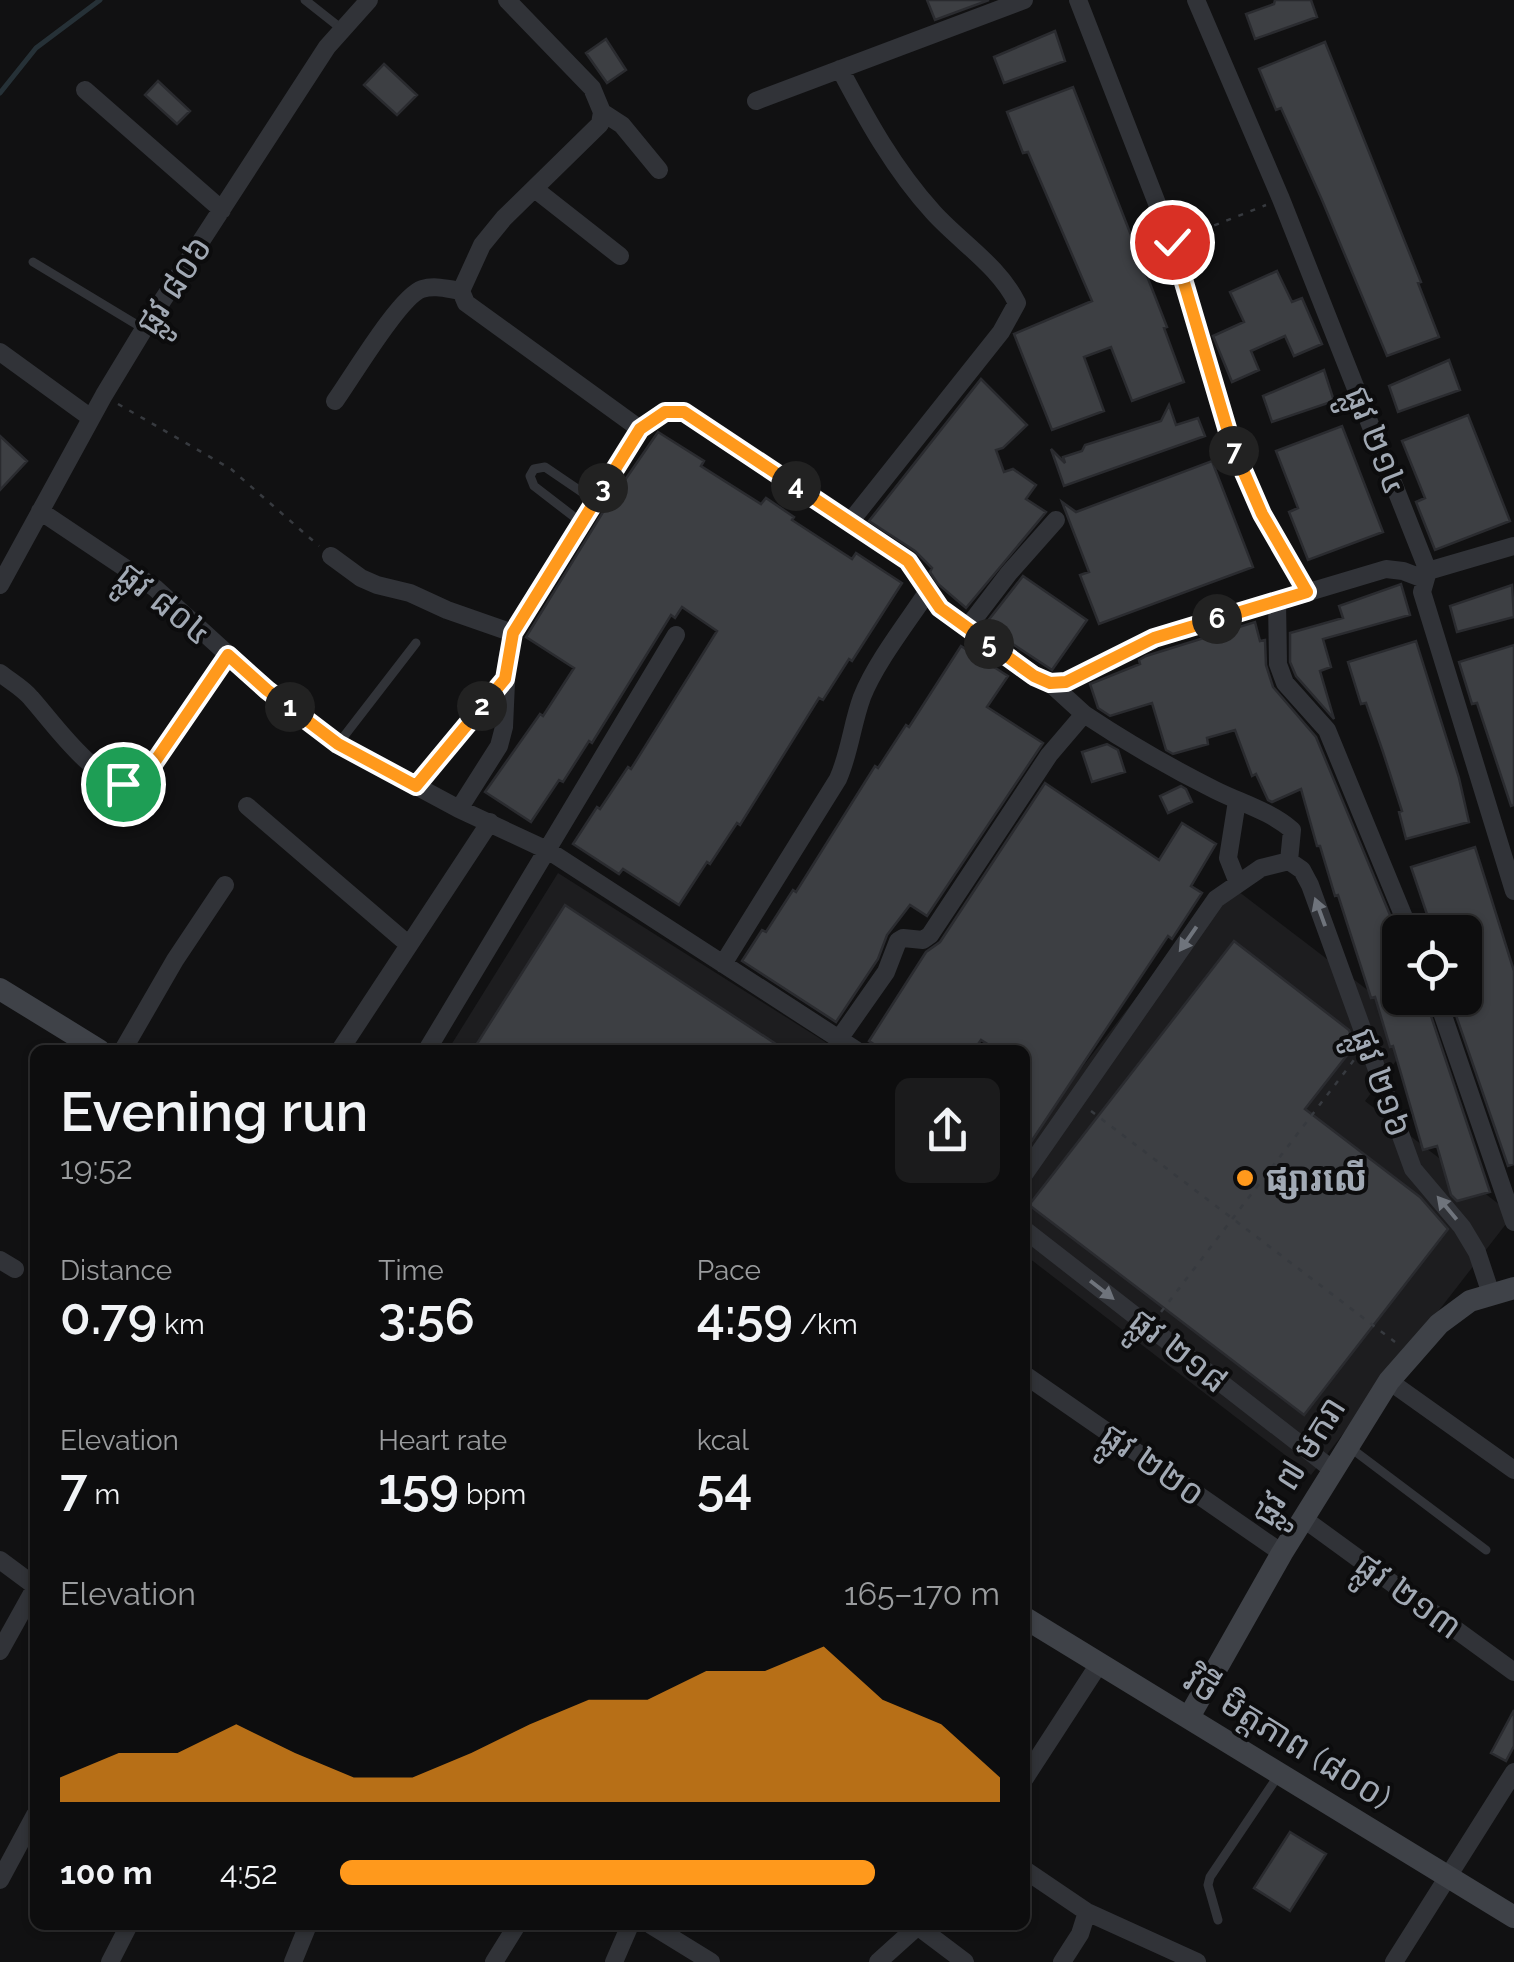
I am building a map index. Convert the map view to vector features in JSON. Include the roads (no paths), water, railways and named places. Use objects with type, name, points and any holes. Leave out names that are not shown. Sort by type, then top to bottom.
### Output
[{"type":"main road","points":[[0,989],[92,1045]]},
{"type":"main road","name":"ផ្លូវ ៧ មករា","points":[[1189,1717],[1332,1470],[1389,1381],[1439,1324],[1470,1301],[1502,1291]]},
{"type":"main road","name":"វិថី មិត្តភាព (៨០០)","points":[[1030,1621],[1514,1917]]},
{"type":"street","name":"ផ្លូវ ៨០៦","points":[[0,585],[144,328],[273,127],[369,0]]},
{"type":"street","points":[[460,291],[482,246],[504,218],[600,124],[602,112],[592,88],[508,0]]},
{"type":"street","points":[[756,101],[1024,0]]},
{"type":"street","points":[[1078,0],[1172,242],[1232,445],[1262,514],[1307,592]]},
{"type":"street","name":"ផ្លូវ ២១៤","points":[[1196,0],[1282,199],[1426,575],[1422,592],[1514,891]]},
{"type":"street","points":[[840,69],[880,145],[933,212],[1008,285],[1016,303],[1000,332],[850,522]]},
{"type":"street","points":[[86,90],[222,210]]},
{"type":"street","points":[[602,112],[622,124],[659,170]]},
{"type":"street","points":[[536,190],[620,256]]},
{"type":"street","points":[[336,402],[391,319],[416,290],[434,286],[460,291]]},
{"type":"street","points":[[460,291],[466,304],[640,429]]},
{"type":"street","points":[[0,352],[91,418]]},
{"type":"street","points":[[459,809],[499,746],[513,633],[640,429],[665,412],[684,412],[908,561],[940,608],[1034,676],[1050,683],[1084,714],[1145,755],[1278,817],[1292,830],[1288,861],[1262,868],[1216,899],[1030,1162]]},
{"type":"street","name":"ផ្លូវ ៨០៤","points":[[40,512],[155,588],[267,690],[338,744],[459,809],[549,850],[848,1045]]},
{"type":"street","points":[[967,628],[1056,520]]},
{"type":"street","points":[[1050,683],[1066,682],[1154,638],[1307,592],[1386,569],[1426,575],[1514,546]]},
{"type":"street","points":[[331,556],[377,585],[410,593],[513,633]]},
{"type":"street","points":[[723,964],[838,779],[849,755],[864,692],[928,591]]},
{"type":"street","points":[[1277,601],[1278,664],[1284,684],[1327,730],[1403,915]]},
{"type":"street","points":[[430,1045],[676,635]]},
{"type":"street","points":[[0,673],[30,696],[80,755],[123,784],[132,785],[145,776],[228,655]]},
{"type":"street","points":[[839,1039],[886,972],[898,941],[923,940],[930,935],[1049,755],[1084,714]]},
{"type":"street","points":[[1237,801],[1228,858],[1238,884]]},
{"type":"street","points":[[247,806],[409,945]]},
{"type":"street","points":[[343,1045],[490,822]]},
{"type":"street","name":"ផ្លូវ ២១៦","points":[[1288,861],[1302,870],[1310,885],[1413,1169],[1462,1227],[1502,1291]]},
{"type":"street","points":[[126,1045],[175,960],[226,885]]},
{"type":"street","points":[[1443,1015],[1514,1222]]},
{"type":"street","name":"ផ្លូវ ២១៨","points":[[1030,1234],[1332,1470]]},
{"type":"street","name":"ផ្លូវ ២២០","points":[[1030,1378],[1282,1554]]},
{"type":"street","points":[[1389,1381],[1514,1470]]},
{"type":"street","name":"ផ្លូវ ២១៣","points":[[1304,1518],[1514,1672]]},
{"type":"street","points":[[0,1560],[30,1583]]},
{"type":"street","points":[[0,1650],[30,1596]]},
{"type":"street","points":[[1030,1770],[1099,1664]]},
{"type":"street","points":[[1394,1962],[1514,1772]]},
{"type":"street","points":[[0,1880],[30,1824]]},
{"type":"street","points":[[1030,1873],[1087,1912],[1173,1957],[1197,1962]]},
{"type":"street","points":[[1062,1962],[1080,1934],[1087,1912]]},
{"type":"street","points":[[110,1962],[126,1930]]},
{"type":"street","points":[[293,1962],[304,1930]]},
{"type":"street","points":[[494,1962],[514,1930]]},
{"type":"street","points":[[614,1962],[628,1930]]},
{"type":"street","points":[[658,1930],[701,1959]]},
{"type":"street","points":[[878,1962],[913,1930]]},
{"type":"street","points":[[924,1930],[965,1962]]},
{"type":"lane","points":[[305,0],[343,30]]},
{"type":"lane","points":[[33,262],[144,328]]},
{"type":"lane","points":[[582,523],[534,486],[530,476],[534,469],[545,466],[595,500]]},
{"type":"lane","points":[[338,744],[416,643]]},
{"type":"lane","points":[[416,786],[505,679]]},
{"type":"lane","points":[[1348,1446],[1486,1550]]},
{"type":"lane","points":[[1218,1920],[1208,1885],[1210,1878],[1280,1773]]},
{"type":"waterway","points":[[0,93],[36,48],[100,0]]},
{"type":"place","name":"ផ្សារលើ","points":[[1245,1178]]}]
